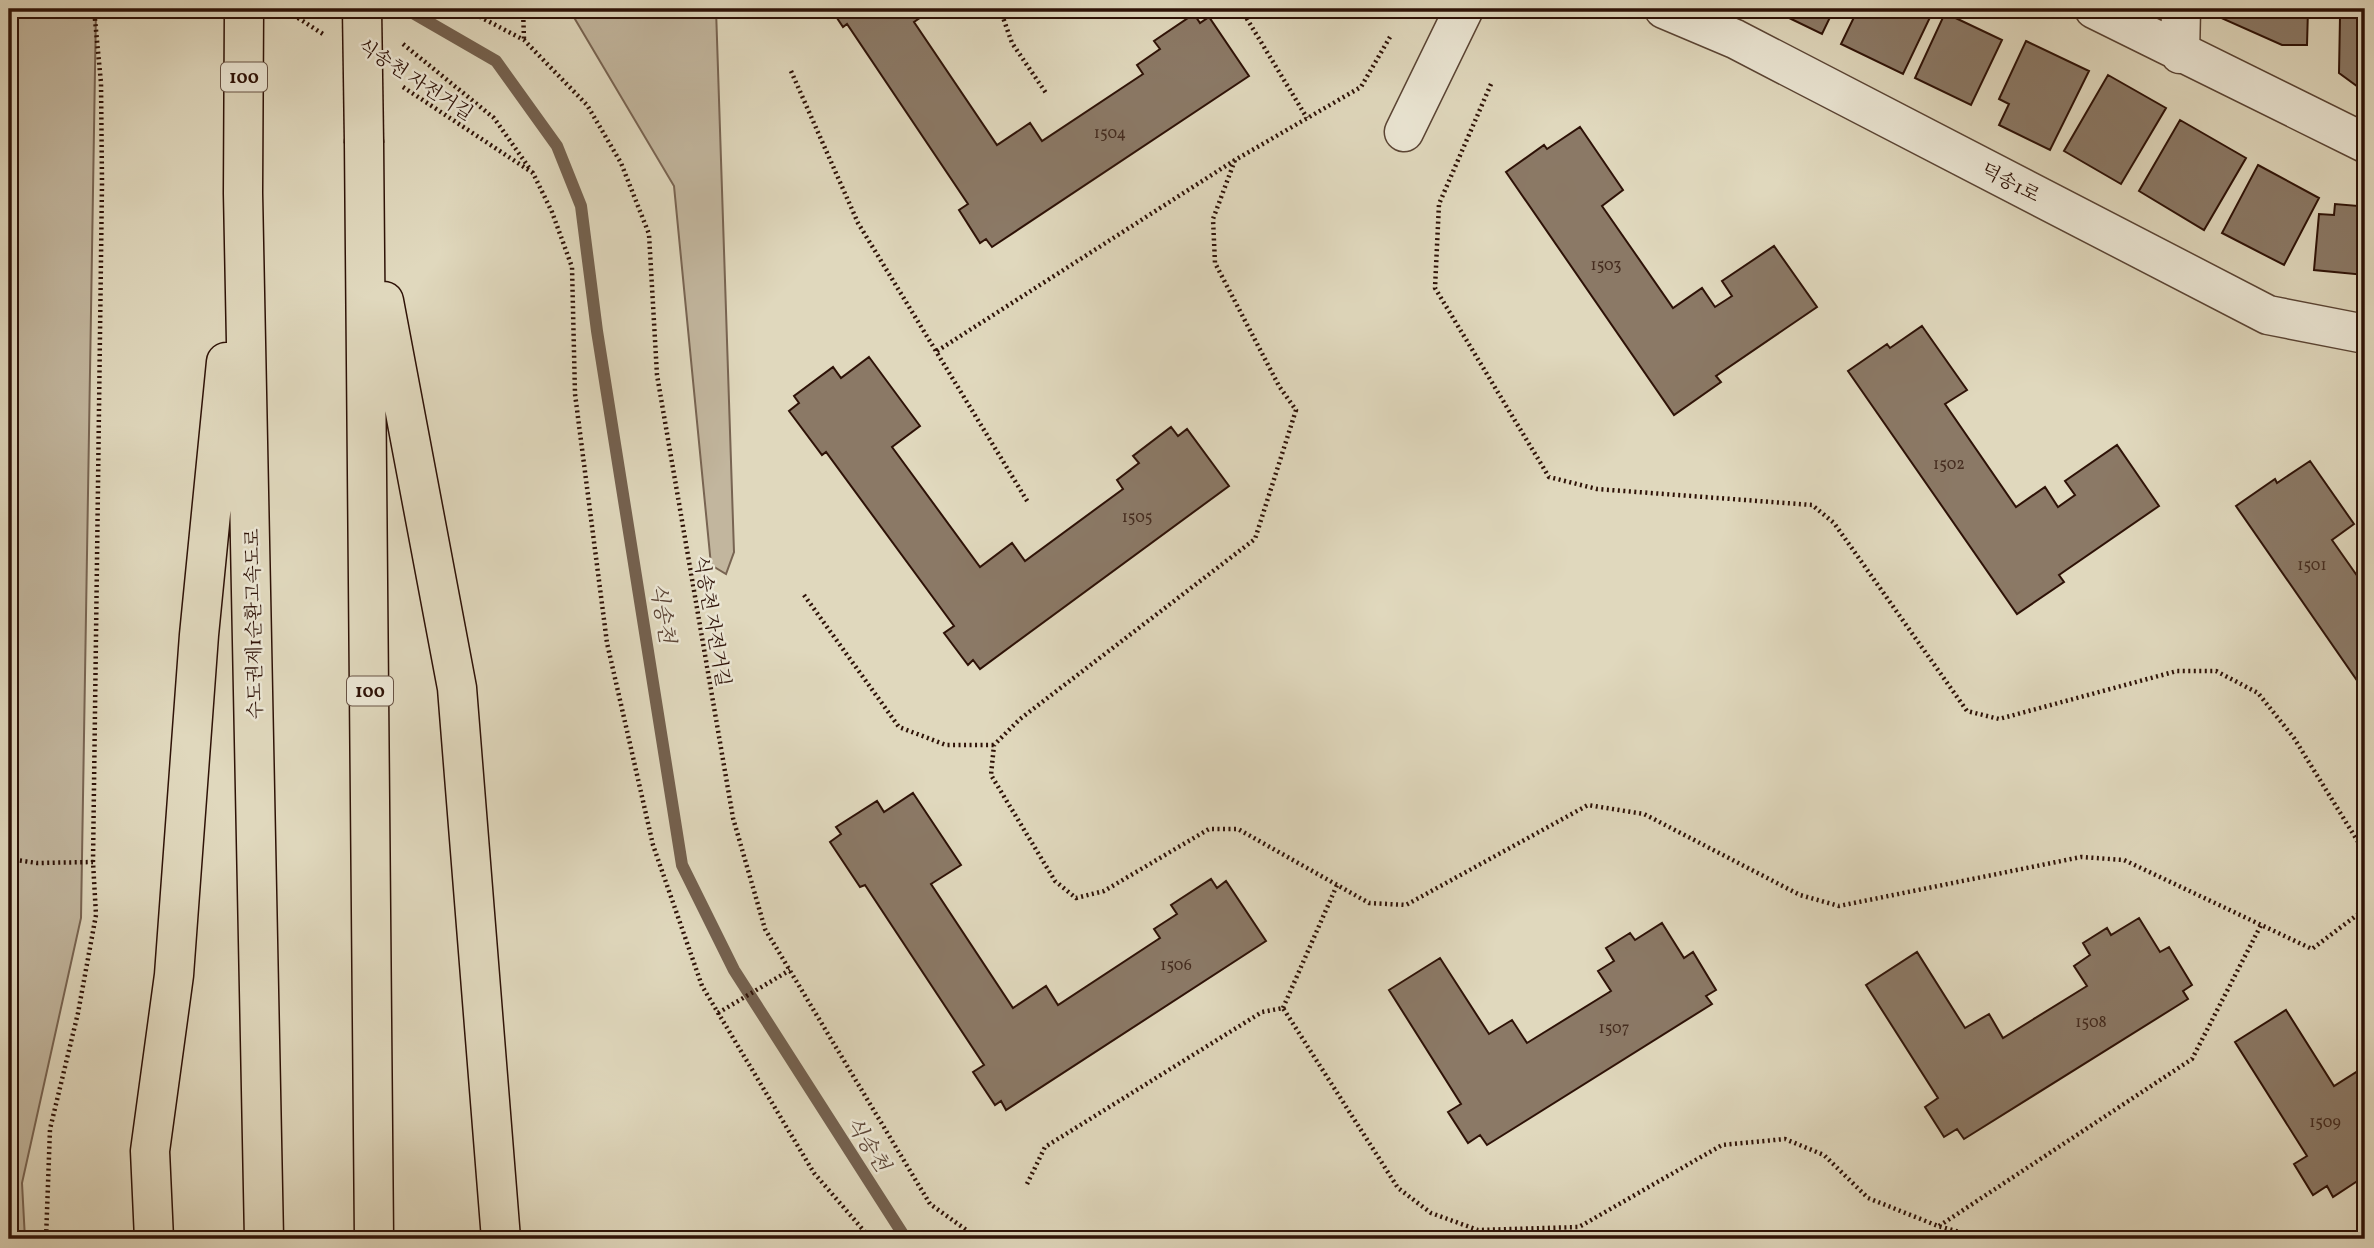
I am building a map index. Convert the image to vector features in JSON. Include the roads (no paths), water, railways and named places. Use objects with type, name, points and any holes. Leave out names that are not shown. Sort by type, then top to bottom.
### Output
[{"type":"highway","name":"수도권제1순환고속도로","points":[[244,9],[243,193],[264,1239]]},
{"type":"highway","name":"100","points":[[362,9],[374,1239]]},
{"type":"highway","points":[[154,1239],[150,1151],[174,975],[199,635],[243,193]]},
{"type":"highway","points":[[365,200],[457,688],[501,1239]]},
{"type":"street","points":[[1404,132],[1464,9]]},
{"type":"street","name":"덕송1로","points":[[1664,9],[1735,24],[2268,314],[2365,334]]},
{"type":"street","points":[[2094,9],[2180,54],[2365,142]]},
{"type":"street","points":[[2180,9],[2180,54]]},
{"type":"waterway","name":"식송천","points":[[406,9],[496,61],[557,146],[581,206],[597,331],[682,865],[734,970],[906,1239]]}]
